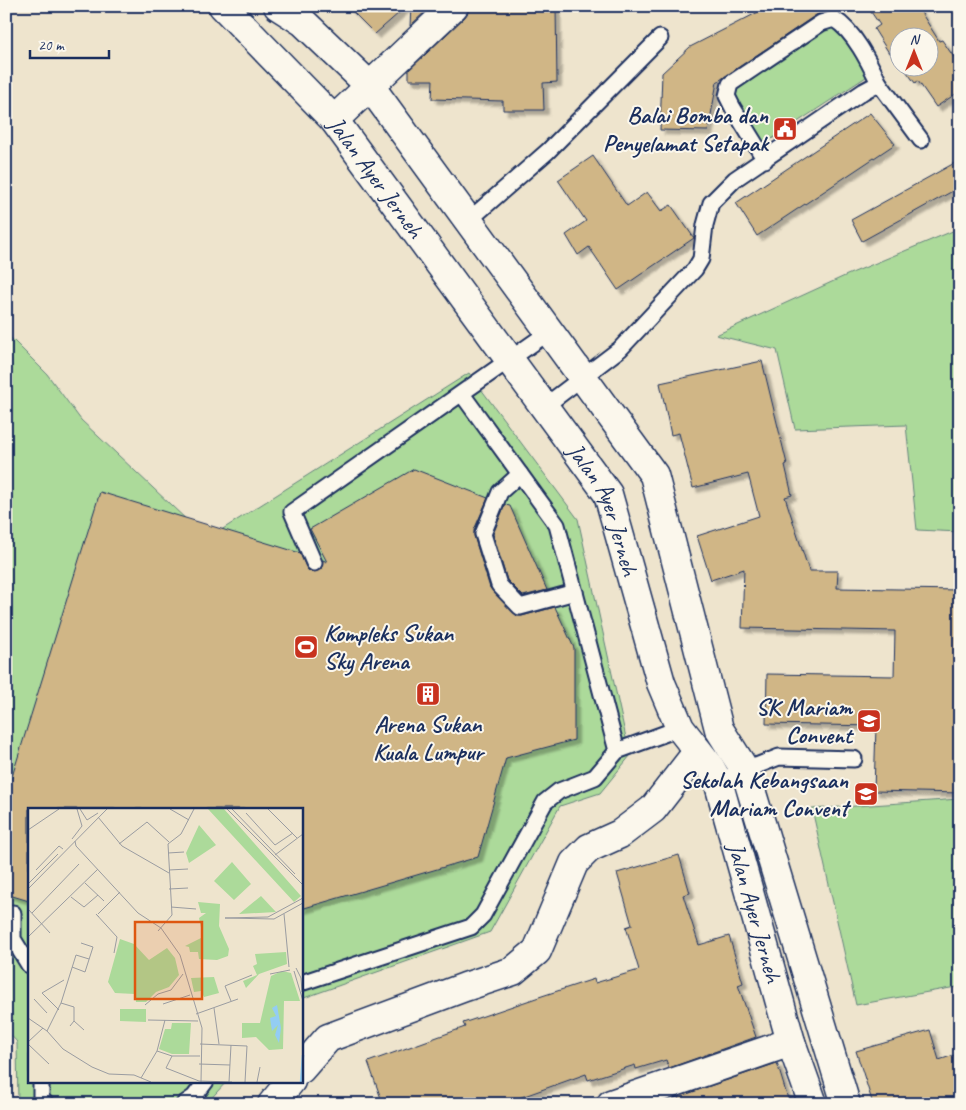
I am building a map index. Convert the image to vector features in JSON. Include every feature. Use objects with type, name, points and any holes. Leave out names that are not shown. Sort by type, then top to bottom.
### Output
[{"type":"main road","name":"Jalan Ayer Jerneh","points":[[223,6],[334,120],[511,359],[608,494],[661,683],[680,728],[709,765],[718,781],[791,1042],[813,1104]]},
{"type":"main road","name":"Jalan Ayer Jerneh","points":[[278,6],[303,22],[370,86],[654,475],[719,729],[745,770],[846,1104]]},
{"type":"main road","points":[[334,120],[454,6]]},
{"type":"main road","points":[[302,1068],[328,1038],[513,970],[519,966],[537,951],[574,863],[589,848],[620,834],[653,809],[698,751]]},
{"type":"main road","points":[[612,1104],[791,1042]]},
{"type":"main road","points":[[272,1104],[290,1082]]},
{"type":"lane","points":[[765,160],[727,96],[730,84],[821,22],[834,19],[843,24],[868,62],[879,83],[921,140]]},
{"type":"lane","points":[[468,220],[548,151],[660,38]]},
{"type":"lane","points":[[545,406],[620,350],[695,269],[701,259],[705,225],[711,203],[735,180],[864,91],[879,83]]},
{"type":"lane","points":[[314,563],[292,512],[549,332]]},
{"type":"lane","points":[[462,394],[557,525],[617,751]]},
{"type":"lane","points":[[520,474],[500,492],[483,534],[499,585],[520,607],[575,592]]},
{"type":"lane","points":[[302,982],[471,927],[484,916],[544,802],[559,791],[595,777],[617,751],[680,728]]},
{"type":"lane","points":[[718,781],[779,757],[854,759]]},
{"type":"lane","points":[[14,913],[14,939],[28,963]]},
{"type":"lane","points":[[40,1082],[41,1098],[46,1104]]},
{"type":"lane","points":[[184,1104],[194,1097],[205,1082]]},
{"type":"green space","points":[[835,24],[869,75],[764,144],[730,93]]},
{"type":"green space","points":[[960,228],[960,532],[917,530],[906,425],[795,429],[777,350],[716,335],[847,275]]},
{"type":"green space","name":"Kompleks Sukan Sky Arena","points":[[6,333],[47,374],[81,420],[207,539],[469,373],[578,519],[630,756],[600,793],[560,806],[490,932],[302,999],[302,808],[28,808],[28,1082],[226,1082],[206,1104],[18,1104],[17,1042],[6,1030]]},
{"type":"green space","points":[[960,799],[960,996],[956,987],[856,1005],[812,809]]},
{"type":"building","points":[[347,6],[407,6],[375,34]]},
{"type":"building","points":[[411,6],[431,6],[410,26]]},
{"type":"building","points":[[469,6],[556,6],[557,82],[543,83],[544,110],[503,110],[503,101],[432,99],[433,80],[409,80],[409,70],[465,17],[469,11]]},
{"type":"building","points":[[770,6],[833,6],[816,15],[717,82],[708,131],[660,130],[662,73],[690,47]]},
{"type":"building","points":[[867,6],[917,6],[931,28],[888,28],[888,51],[874,29],[880,25]]},
{"type":"building","points":[[938,39],[942,40],[960,66],[960,91],[936,107],[918,81],[915,83],[911,78],[938,78]]},
{"type":"building","points":[[870,113],[895,144],[757,236],[736,203]]},
{"type":"building","points":[[593,156],[627,206],[647,192],[661,211],[671,205],[694,238],[618,290],[589,247],[578,255],[566,235],[586,221],[558,180]]},
{"type":"building","points":[[960,160],[960,187],[862,241],[851,220]]},
{"type":"building","points":[[762,361],[787,464],[785,465],[792,495],[785,497],[809,571],[838,571],[837,588],[960,590],[960,793],[874,791],[876,726],[766,724],[767,674],[894,676],[895,631],[742,628],[744,569],[711,580],[697,536],[759,516],[748,474],[693,488],[679,433],[671,435],[660,383]]},
{"type":"building","name":"Kompleks Sukan Sky Arena","points":[[414,469],[488,498],[474,530],[474,536],[490,588],[517,616],[555,607],[574,648],[574,740],[506,758],[478,857],[302,909],[302,808],[28,808],[28,901],[6,894],[6,796],[100,492],[300,553],[306,567],[309,571],[313,572],[321,569],[323,560],[327,562],[310,529]]},
{"type":"building","points":[[505,505],[510,506],[547,590],[523,596],[507,580],[493,534]]},
{"type":"building","points":[[679,855],[690,893],[683,895],[699,945],[729,936],[743,983],[738,985],[756,1037],[669,1068],[666,1060],[636,1069],[635,1065],[588,1080],[586,1074],[502,1104],[490,1104],[488,1098],[470,1104],[383,1104],[368,1062],[465,1027],[463,1023],[542,996],[594,979],[595,983],[639,970],[626,927],[632,925],[617,873]]},
{"type":"building","points":[[930,1030],[939,1060],[954,1055],[960,1072],[960,1100],[948,1104],[873,1104],[856,1051]]},
{"type":"building","points":[[777,1063],[788,1099],[774,1104],[680,1104],[678,1097]]},
{"type":"place","name":"Balai Bomba dan Penyelamat Setapak","points":[[785,129]]},
{"type":"place","name":"Kompleks Sukan Sky Arena","points":[[306,647]]},
{"type":"place","name":"Arena Sukan Kuala Lumpur","points":[[428,694]]},
{"type":"place","name":"SK Mariam Convent","points":[[869,721]]},
{"type":"place","name":"Sekolah Kebangsaan Mariam Convent","points":[[866,794]]}]
